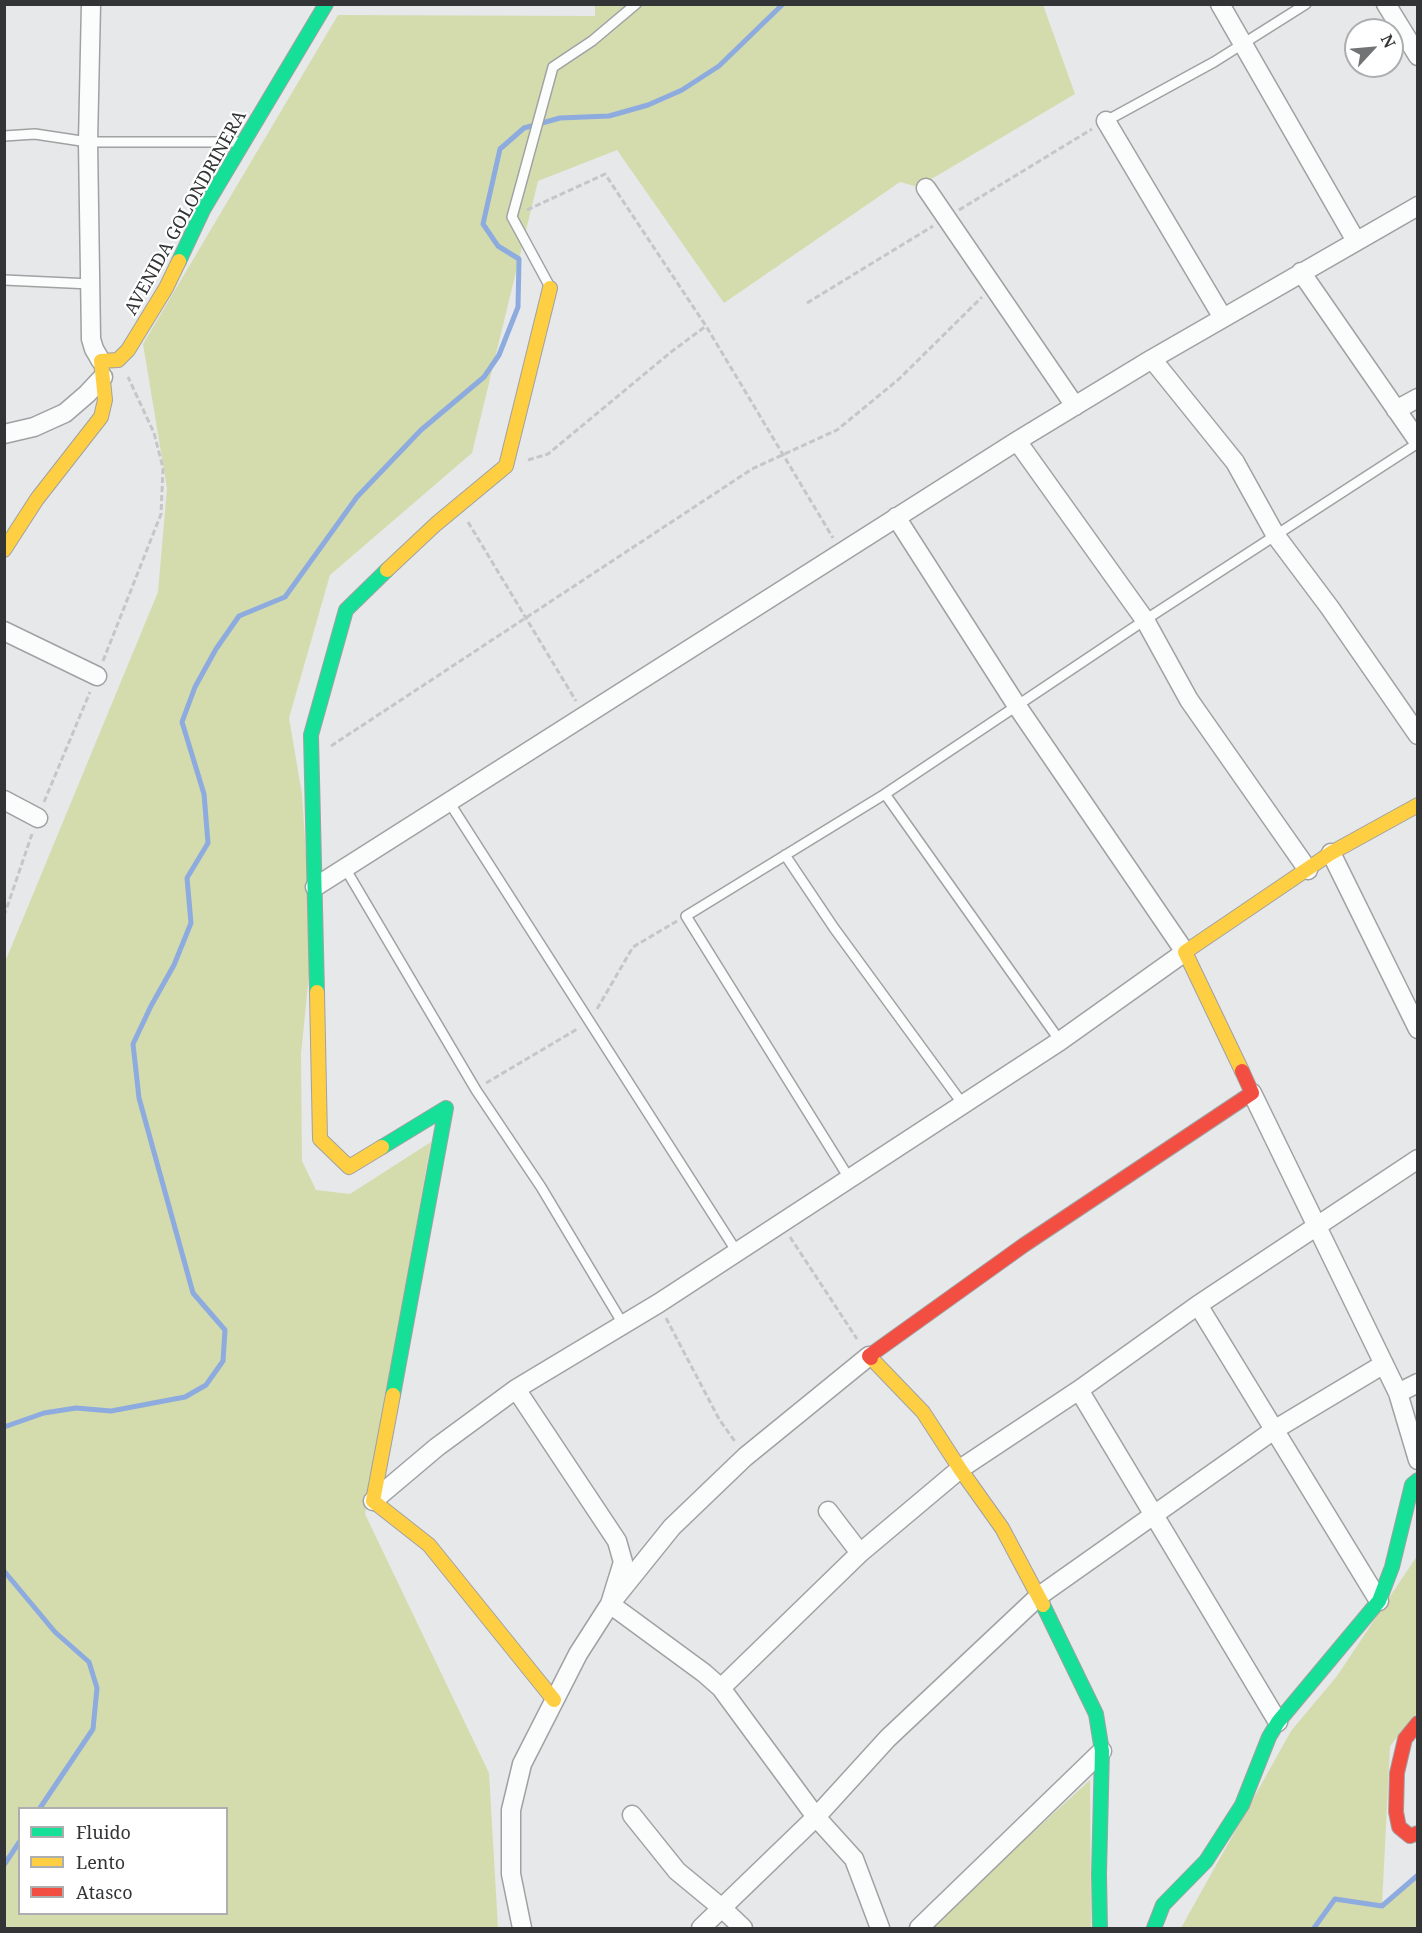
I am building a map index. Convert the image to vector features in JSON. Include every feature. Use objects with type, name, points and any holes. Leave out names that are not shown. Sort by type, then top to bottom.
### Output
[{"type":"street","points":[[4,550],[37,499],[101,417],[105,400],[107,366],[94,350],[91,339],[88,142],[91,4]]},
{"type":"street","name":"AVENIDA GOLONDRINERA","points":[[107,366],[129,350],[160,297],[204,210],[326,4]]},
{"type":"street","points":[[1220,4],[1356,241]]},
{"type":"street","points":[[1386,4],[1418,56]]},
{"type":"street","points":[[1106,121],[1223,318]]},
{"type":"street","points":[[927,188],[1075,406]]},
{"type":"street","points":[[315,887],[1017,441],[1152,359],[1418,206]]},
{"type":"street","points":[[1301,272],[1418,442]]},
{"type":"street","points":[[373,1501],[446,1108],[349,1167],[321,1139],[311,735],[346,610],[435,524],[506,466],[550,288]]},
{"type":"street","points":[[1152,359],[1235,462],[1276,536],[1330,608],[1418,735]]},
{"type":"street","points":[[4,434],[34,427],[65,413],[87,394],[107,366]]},
{"type":"street","points":[[1396,410],[1418,398]]},
{"type":"street","points":[[1017,441],[1144,620],[1189,700],[1308,870]]},
{"type":"street","points":[[896,518],[1017,706],[1185,952],[1398,1393],[1418,1460]]},
{"type":"street","points":[[4,631],[97,676]]},
{"type":"street","points":[[4,800],[38,818]]},
{"type":"street","points":[[373,1501],[437,1447],[516,1389],[659,1303],[1060,1041],[1185,952],[1332,853],[1418,805]]},
{"type":"street","points":[[1332,853],[1418,1029]]},
{"type":"street","points":[[524,1927],[511,1874],[511,1810],[522,1764],[578,1654],[610,1604],[672,1527],[745,1457],[869,1356],[1024,1245],[1252,1094]]},
{"type":"street","points":[[721,1688],[860,1553],[960,1469],[1079,1390],[1317,1224],[1418,1159]]},
{"type":"street","points":[[1198,1305],[1379,1601]]},
{"type":"street","points":[[869,1356],[923,1412],[1002,1528],[1039,1596],[1096,1714],[1102,1750],[1100,1929]]},
{"type":"street","points":[[701,1929],[816,1817],[888,1738],[1039,1596],[1274,1430],[1384,1364]]},
{"type":"street","points":[[1398,1393],[1418,1383]]},
{"type":"street","points":[[516,1389],[617,1541],[623,1562],[610,1604]]},
{"type":"street","points":[[1079,1390],[1278,1722]]},
{"type":"street","points":[[1154,1929],[1164,1905],[1206,1861],[1242,1805],[1269,1737],[1278,1722],[1379,1601],[1392,1568],[1412,1485],[1418,1480]]},
{"type":"street","points":[[373,1501],[429,1545],[554,1701]]},
{"type":"street","points":[[828,1511],[860,1553]]},
{"type":"street","points":[[610,1604],[721,1688],[816,1817],[854,1859],[880,1929]]},
{"type":"street","points":[[1418,1723],[1405,1739],[1397,1773],[1396,1812],[1399,1827],[1410,1836],[1418,1833]]},
{"type":"street","points":[[919,1929],[1102,1750]]},
{"type":"street","points":[[632,1815],[677,1871],[723,1909],[743,1929]]},
{"type":"lane","points":[[550,288],[512,217],[553,67],[592,41],[636,4]]},
{"type":"lane","points":[[1106,121],[1242,44],[1306,4]]},
{"type":"lane","points":[[4,136],[35,134],[88,142],[245,142]]},
{"type":"lane","points":[[4,280],[91,284]]},
{"type":"lane","points":[[849,1178],[686,915],[885,794],[1144,620],[1418,442]]},
{"type":"lane","points":[[885,794],[1060,1041]]},
{"type":"lane","points":[[449,802],[737,1252]]},
{"type":"lane","points":[[785,855],[834,928],[962,1103]]},
{"type":"lane","points":[[345,868],[476,1090],[541,1187],[623,1324]]},
{"type":"path","points":[[512,217],[605,174],[706,326],[841,553]]},
{"type":"path","points":[[312,759],[752,469],[837,430],[899,379],[993,286]]},
{"type":"path","points":[[506,466],[548,454],[671,352],[706,326]]},
{"type":"path","points":[[4,916],[38,818],[129,600],[161,514],[163,468],[154,433],[138,396],[107,366]]},
{"type":"path","points":[[458,506],[585,716]]},
{"type":"path","points":[[476,1090],[590,1022],[633,947],[686,915]]},
{"type":"path","points":[[781,1223],[869,1356]]},
{"type":"path","points":[[659,1303],[719,1419],[745,1457]]},
{"type":"green space","points":[[595,4],[1043,5],[1075,94],[918,187],[900,182],[724,303],[617,150],[538,181],[472,453],[330,575],[289,718],[302,794],[312,945],[301,1054],[302,1161],[316,1190],[350,1194],[431,1142],[365,1514],[489,1773],[498,1928],[5,1928],[5,962],[158,592],[167,488],[143,344],[338,15],[595,16]]},
{"type":"green space","points":[[1417,1556],[1417,1713],[1390,1746],[1382,1905],[1417,1875],[1417,1928],[1181,1928],[1291,1731],[1337,1676]]},
{"type":"green space","points":[[1090,1780],[1091,1928],[928,1928]]},
{"type":"waterway","points":[[4,1427],[44,1413],[76,1408],[111,1411],[185,1397],[206,1385],[223,1361],[225,1330],[193,1293],[139,1098],[133,1044],[174,965],[191,923],[187,878],[208,843],[204,794],[182,722],[195,687],[216,649],[239,616],[285,597],[357,497],[421,430],[484,377],[499,355],[518,307],[519,259],[498,246],[483,224],[500,149],[524,128],[560,118],[609,116],[648,105],[682,90],[719,66],[783,4]]},
{"type":"waterway","points":[[4,1571],[55,1632],[89,1662],[97,1688],[93,1729],[41,1807]]},
{"type":"waterway","points":[[4,1865],[18,1844]]},
{"type":"waterway","points":[[1314,1928],[1335,1899],[1382,1906],[1418,1875]]},
{"type":"traffic: fast","points":[[179,261],[203,210],[326,4]]},
{"type":"traffic: fast","points":[[317,992],[311,735],[346,610],[387,570]]},
{"type":"traffic: fast","points":[[382,1147],[446,1108],[393,1395]]},
{"type":"traffic: fast","points":[[1154,1928],[1163,1905],[1206,1861],[1242,1805],[1269,1737],[1278,1722],[1379,1601],[1392,1567],[1412,1485],[1418,1480]]},
{"type":"traffic: fast","points":[[1043,1605],[1096,1714],[1102,1751],[1100,1928]]},
{"type":"traffic: slow","points":[[4,550],[37,499],[101,417],[105,400],[101,361],[118,360],[128,350],[166,288],[179,261]]},
{"type":"traffic: slow","points":[[387,570],[436,524],[506,466],[550,288]]},
{"type":"traffic: slow","points":[[1242,1071],[1185,952],[1331,853],[1418,805]]},
{"type":"traffic: slow","points":[[317,992],[320,1139],[349,1167],[382,1147]]},
{"type":"traffic: slow","points":[[871,1358],[923,1412],[1002,1528],[1043,1605]]},
{"type":"traffic: slow","points":[[393,1395],[373,1501],[429,1545],[554,1700]]},
{"type":"traffic: jam","points":[[871,1358],[869,1356],[1024,1245],[1252,1093],[1242,1071]]},
{"type":"traffic: jam","points":[[1418,1723],[1405,1739],[1397,1773],[1396,1812],[1399,1827],[1410,1836],[1418,1833]]}]
